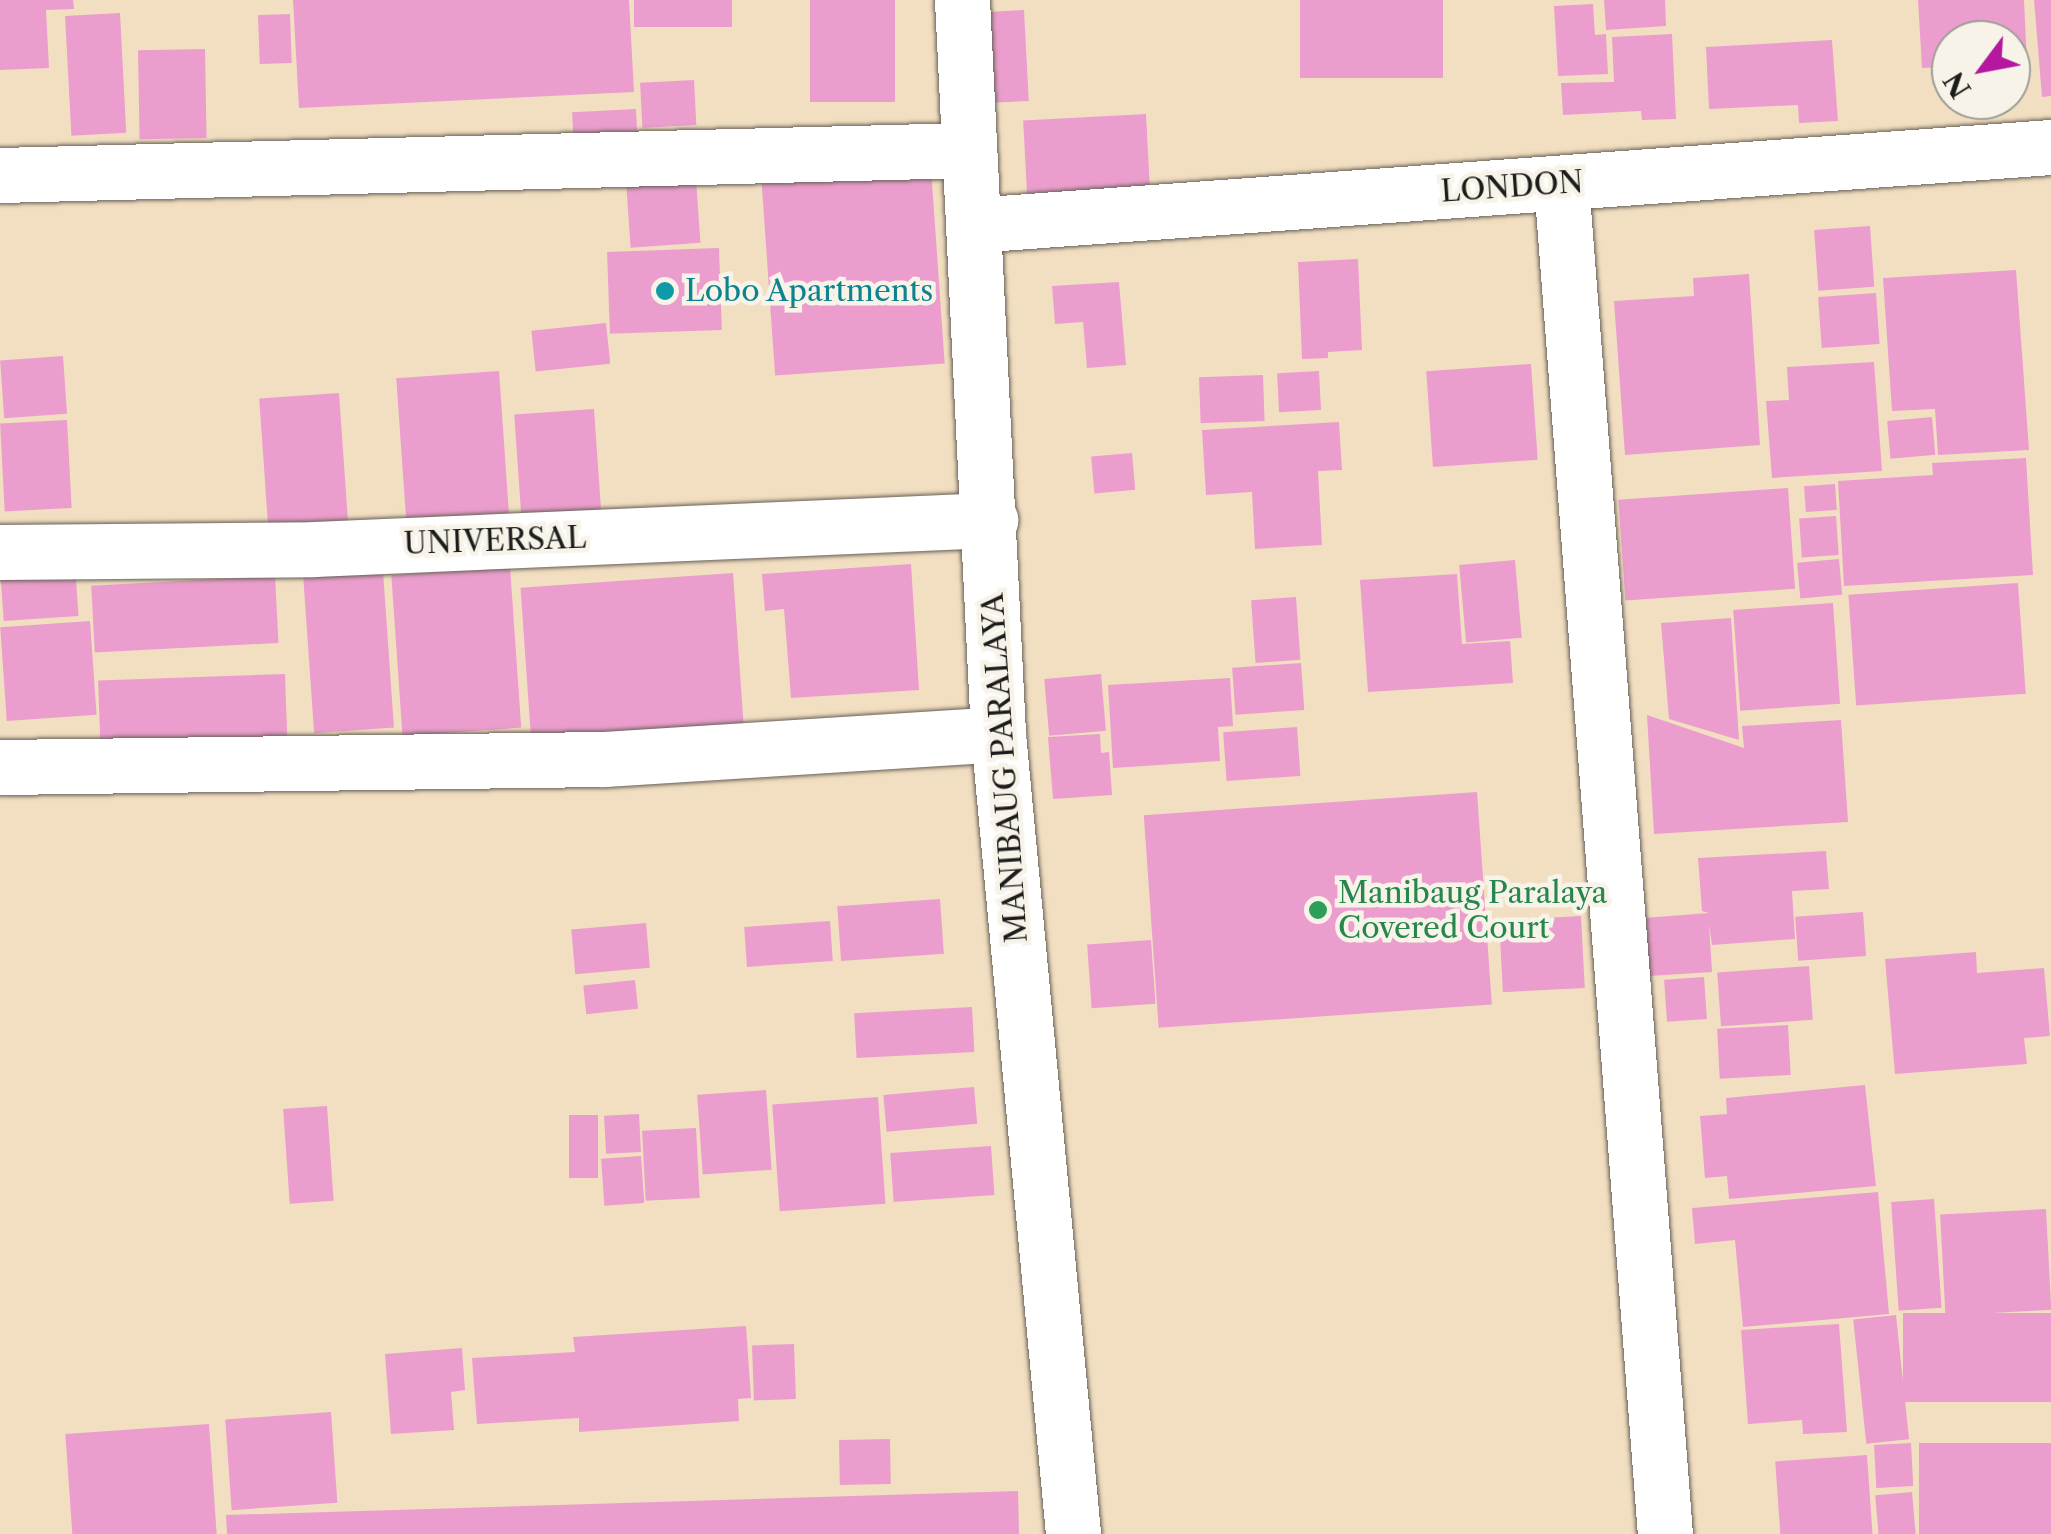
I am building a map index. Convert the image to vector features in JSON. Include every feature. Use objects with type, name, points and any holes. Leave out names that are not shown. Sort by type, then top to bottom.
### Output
[{"type":"street","name":"MANIBAUG PARALAYA","points":[[962,0],[966,150],[990,520],[998,734],[1073,1534]]},
{"type":"street","name":"LONDON","points":[[973,225],[2051,147]]},
{"type":"street","points":[[0,174],[966,150]]},
{"type":"street","points":[[1562,183],[1665,1534]]},
{"type":"street","name":"UNIVERSAL","points":[[0,552],[314,549],[990,520]]},
{"type":"street","points":[[0,768],[604,759],[998,734]]},
{"type":"building","points":[[0,0],[73,0],[74,9],[46,10],[49,68],[0,70]]},
{"type":"building","points":[[293,0],[629,0],[634,92],[299,108]]},
{"type":"building","points":[[634,0],[732,0],[732,27],[634,27]]},
{"type":"building","points":[[810,0],[895,0],[895,102],[810,102]]},
{"type":"building","points":[[1300,0],[1443,0],[1443,78],[1300,78]]},
{"type":"building","points":[[1604,0],[1665,0],[1666,26],[1606,30]]},
{"type":"building","points":[[1918,0],[2024,0],[2025,20],[1931,20],[1931,68],[1922,68]]},
{"type":"building","points":[[2034,0],[2051,0],[2051,96],[2042,97]]},
{"type":"building","points":[[1593,4],[1595,35],[1606,34],[1608,74],[1558,76],[1554,6]]},
{"type":"building","points":[[1024,10],[1029,101],[993,103],[988,12]]},
{"type":"building","points":[[120,13],[126,133],[71,136],[65,16]]},
{"type":"building","points":[[290,14],[292,63],[260,64],[258,15]]},
{"type":"building","points":[[1672,34],[1676,119],[1642,120],[1641,111],[1563,115],[1561,83],[1614,82],[1612,37]]},
{"type":"building","points":[[1832,40],[1838,121],[1799,123],[1798,105],[1709,109],[1706,47]]},
{"type":"building","points":[[205,49],[207,138],[140,139],[138,50]]},
{"type":"building","points":[[694,80],[696,125],[642,128],[640,83]]},
{"type":"building","points":[[636,109],[638,146],[574,149],[572,112]]},
{"type":"building","points":[[1146,114],[1150,187],[1027,193],[1023,120]]},
{"type":"building","points":[[931,168],[945,364],[775,375],[761,180]]},
{"type":"building","points":[[696,179],[700,243],[631,248],[626,184]]},
{"type":"building","points":[[1870,226],[1874,287],[1818,291],[1814,230]]},
{"type":"building","name":"Lobo Apartments","points":[[719,248],[722,330],[610,334],[607,252]]},
{"type":"building","points":[[1358,259],[1362,350],[1328,352],[1328,358],[1302,359],[1298,262]]},
{"type":"building","points":[[2016,270],[2029,450],[1938,455],[1935,409],[1892,411],[1883,278]]},
{"type":"building","points":[[1749,274],[1760,445],[1625,455],[1614,301],[1694,296],[1693,278]]},
{"type":"building","points":[[1119,282],[1126,365],[1087,368],[1083,322],[1055,324],[1052,286]]},
{"type":"building","points":[[1876,293],[1880,344],[1822,348],[1818,297]]},
{"type":"building","points":[[606,323],[610,364],[536,372],[531,331]]},
{"type":"building","points":[[63,356],[67,414],[4,418],[0,360]]},
{"type":"building","points":[[1874,362],[1882,471],[1772,478],[1766,401],[1789,400],[1787,367]]},
{"type":"building","points":[[1531,364],[1538,460],[1433,467],[1426,371]]},
{"type":"building","points":[[499,371],[509,521],[407,528],[396,378]]},
{"type":"building","points":[[1319,371],[1321,410],[1279,412],[1277,373]]},
{"type":"building","points":[[1263,375],[1265,421],[1201,423],[1199,377]]},
{"type":"building","points":[[339,393],[348,527],[269,532],[259,399]]},
{"type":"building","points":[[594,409],[601,514],[522,519],[514,415]]},
{"type":"building","points":[[1932,417],[1935,455],[1890,459],[1887,421]]},
{"type":"building","points":[[67,420],[72,508],[5,511],[0,424]]},
{"type":"building","points":[[1339,422],[1342,470],[1318,471],[1322,545],[1255,549],[1252,492],[1206,495],[1202,430]]},
{"type":"building","points":[[1132,453],[1135,490],[1094,493],[1091,457]]},
{"type":"building","points":[[2026,458],[2033,575],[1844,586],[1838,481],[1933,475],[1932,463]]},
{"type":"building","points":[[1835,484],[1837,510],[1806,512],[1804,486]]},
{"type":"building","points":[[1788,488],[1795,589],[1625,601],[1618,500]]},
{"type":"building","points":[[1836,516],[1839,555],[1802,557],[1799,519]]},
{"type":"building","points":[[1839,559],[1842,595],[1800,599],[1797,563]]},
{"type":"building","points":[[1515,560],[1522,638],[1466,643],[1459,565]]},
{"type":"building","points":[[911,564],[919,690],[791,698],[784,609],[765,611],[762,574]]},
{"type":"building","points":[[75,565],[79,616],[4,621],[0,570]]},
{"type":"building","points":[[510,567],[521,728],[403,736],[391,575]]},
{"type":"building","points":[[383,571],[394,728],[314,733],[303,577]]},
{"type":"building","points":[[733,573],[744,729],[531,743],[521,588]]},
{"type":"building","points":[[1457,574],[1462,644],[1510,641],[1513,683],[1368,692],[1360,580]]},
{"type":"building","points":[[275,576],[279,643],[95,653],[91,586]]},
{"type":"building","points":[[2018,583],[2026,694],[1856,706],[1848,595]]},
{"type":"building","points":[[1296,597],[1300,660],[1256,663],[1251,600]]},
{"type":"building","points":[[1833,603],[1840,704],[1740,711],[1733,610]]},
{"type":"building","points":[[1731,618],[1739,740],[1669,719],[1661,623]]},
{"type":"building","points":[[90,621],[97,715],[7,721],[0,627]]},
{"type":"building","points":[[1301,663],[1304,710],[1235,715],[1232,668]]},
{"type":"building","points":[[285,674],[287,745],[101,751],[98,681]]},
{"type":"building","points":[[1101,674],[1106,731],[1049,736],[1044,679]]},
{"type":"building","points":[[1230,678],[1233,726],[1218,727],[1220,761],[1113,768],[1108,685]]},
{"type":"building","points":[[1647,715],[1744,748],[1742,726],[1841,720],[1848,822],[1654,834]]},
{"type":"building","points":[[1297,727],[1300,776],[1227,781],[1223,732]]},
{"type":"building","points":[[1100,734],[1101,753],[1109,752],[1112,795],[1053,799],[1048,737]]},
{"type":"building","name":"Manibaug Paralaya Covered Court","points":[[1477,792],[1492,1004],[1159,1028],[1144,815]]},
{"type":"building","points":[[1826,851],[1829,889],[1792,891],[1795,939],[1712,945],[1709,924],[1712,972],[1649,976],[1644,918],[1709,913],[1702,911],[1698,858]]},
{"type":"building","points":[[940,899],[944,954],[841,961],[837,906]]},
{"type":"building","points":[[1863,912],[1866,956],[1798,961],[1795,917]]},
{"type":"building","points":[[1581,916],[1585,988],[1503,992],[1499,920]]},
{"type":"building","points":[[830,921],[833,961],[747,967],[744,927]]},
{"type":"building","points":[[646,923],[650,968],[575,974],[571,930]]},
{"type":"building","points":[[1151,940],[1155,1004],[1092,1008],[1087,944]]},
{"type":"building","points":[[1976,952],[1977,973],[2044,968],[2050,1036],[2024,1038],[2027,1064],[1895,1074],[1885,959]]},
{"type":"building","points":[[1809,966],[1813,1020],[1721,1026],[1717,972]]},
{"type":"building","points":[[1704,977],[1707,1019],[1667,1022],[1664,980]]},
{"type":"building","points":[[635,980],[638,1009],[586,1014],[583,985]]},
{"type":"building","points":[[972,1007],[974,1052],[857,1058],[854,1013]]},
{"type":"building","points":[[1788,1025],[1791,1075],[1720,1079],[1717,1029]]},
{"type":"building","points":[[1865,1085],[1876,1186],[1729,1199],[1727,1176],[1705,1178],[1700,1116],[1727,1114],[1726,1098]]},
{"type":"building","points":[[974,1087],[977,1124],[887,1132],[883,1095]]},
{"type":"building","points":[[766,1090],[772,1170],[703,1175],[697,1095]]},
{"type":"building","points":[[878,1097],[885,1204],[780,1211],[772,1104]]},
{"type":"building","points":[[327,1106],[334,1201],[290,1204],[283,1109]]},
{"type":"building","points":[[639,1114],[641,1152],[606,1154],[604,1116]]},
{"type":"building","points":[[569,1115],[598,1115],[598,1178],[569,1178]]},
{"type":"building","points":[[696,1128],[700,1198],[646,1201],[642,1131]]},
{"type":"building","points":[[991,1146],[994,1195],[894,1202],[890,1153]]},
{"type":"building","points":[[641,1156],[644,1203],[604,1206],[601,1159]]},
{"type":"building","points":[[1878,1192],[1889,1314],[1743,1327],[1735,1240],[1695,1244],[1692,1208]]},
{"type":"building","points":[[1934,1199],[1942,1308],[1899,1311],[1891,1202]]},
{"type":"building","points":[[2046,1209],[2051,1310],[1945,1315],[1940,1215]]},
{"type":"building","points":[[1903,1313],[2051,1313],[2051,1402],[1903,1402]]},
{"type":"building","points":[[1896,1315],[1909,1439],[1866,1444],[1853,1319]]},
{"type":"building","points":[[1839,1324],[1847,1432],[1803,1434],[1802,1420],[1748,1424],[1741,1330]]},
{"type":"building","points":[[746,1326],[751,1398],[738,1399],[739,1421],[579,1432],[579,1418],[477,1424],[472,1358],[575,1352],[573,1337]]},
{"type":"building","points":[[794,1344],[796,1399],[754,1400],[752,1345]]},
{"type":"building","points":[[462,1348],[465,1390],[451,1392],[454,1430],[391,1434],[385,1354]]},
{"type":"building","points":[[331,1412],[337,1503],[232,1510],[225,1419]]},
{"type":"building","points":[[209,1424],[217,1534],[72,1534],[65,1434]]},
{"type":"building","points":[[890,1439],[891,1484],[840,1485],[839,1440]]},
{"type":"building","points":[[1911,1443],[1913,1486],[1876,1488],[1874,1445]]},
{"type":"building","points":[[1919,1443],[2051,1443],[2051,1534],[1919,1534]]},
{"type":"building","points":[[1867,1455],[1873,1534],[1780,1534],[1775,1461]]},
{"type":"building","points":[[1018,1491],[1019,1534],[227,1534],[226,1515]]},
{"type":"building","points":[[1912,1492],[1916,1534],[1879,1534],[1875,1495]]},
{"type":"place","name":"Lobo Apartments","points":[[665,291]]},
{"type":"place","name":"Manibaug Paralaya Covered Court","points":[[1318,910]]}]
